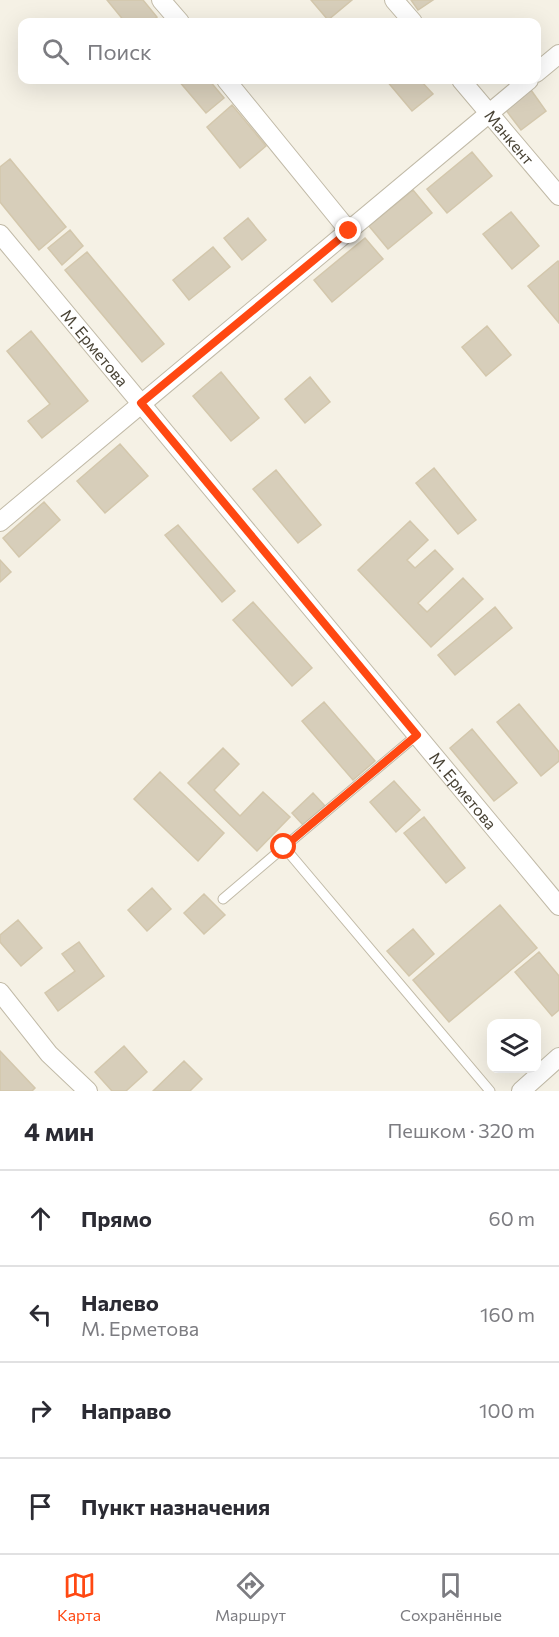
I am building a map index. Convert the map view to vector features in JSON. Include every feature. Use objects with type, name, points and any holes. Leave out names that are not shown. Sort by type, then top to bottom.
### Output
[{"type":"street","points":[[161,0],[177,18]]},
{"type":"street","points":[[394,0],[410,18]]},
{"type":"street","points":[[541,70],[559,54]]},
{"type":"street","points":[[229,84],[349,231]]},
{"type":"street","name":"Манкент","points":[[464,84],[559,196]]},
{"type":"street","points":[[0,522],[524,84]]},
{"type":"street","name":"М. Ерметова","points":[[0,234],[559,906]]},
{"type":"street","points":[[0,992],[49,1054],[88,1091]]},
{"type":"street","points":[[521,1091],[559,1057]]},
{"type":"lane","points":[[223,898],[417,735]]},
{"type":"lane","points":[[284,847],[490,1091]]},
{"type":"building","points":[[107,0],[143,0],[157,17],[156,18],[122,18]]},
{"type":"building","points":[[311,0],[352,0],[330,18],[326,18]]},
{"type":"building","points":[[411,0],[433,0],[418,10]]},
{"type":"building","points":[[181,84],[212,84],[224,98],[206,113]]},
{"type":"building","points":[[389,84],[424,84],[433,94],[412,111]]},
{"type":"building","points":[[531,90],[546,111],[521,130],[505,109]]},
{"type":"building","points":[[232,105],[266,146],[240,168],[207,127]]},
{"type":"building","points":[[472,152],[492,176],[447,213],[427,189]]},
{"type":"building","points":[[10,159],[66,227],[39,250],[0,202],[0,167]]},
{"type":"building","points":[[413,190],[432,213],[388,249],[369,226]]},
{"type":"building","points":[[511,212],[539,246],[512,269],[483,234]]},
{"type":"building","points":[[248,218],[266,240],[242,260],[224,238]]},
{"type":"building","points":[[70,230],[83,246],[62,265],[48,248]]},
{"type":"building","points":[[365,238],[383,259],[332,302],[314,280]]},
{"type":"building","points":[[213,247],[230,267],[189,300],[173,280]]},
{"type":"building","points":[[87,252],[164,344],[142,362],[65,270]]},
{"type":"building","points":[[559,262],[559,323],[528,286]]},
{"type":"building","points":[[487,326],[511,355],[486,376],[462,347]]},
{"type":"building","points":[[31,331],[88,401],[42,438],[28,421],[50,404],[7,351]]},
{"type":"building","points":[[221,372],[259,418],[231,441],[193,396]]},
{"type":"building","points":[[310,377],[330,402],[305,423],[285,399]]},
{"type":"building","points":[[120,444],[148,476],[105,513],[77,481]]},
{"type":"building","points":[[434,468],[476,520],[458,534],[416,483]]},
{"type":"building","points":[[276,470],[321,525],[298,543],[253,489]]},
{"type":"building","points":[[44,502],[60,520],[19,557],[3,538]]},
{"type":"building","points":[[410,521],[428,540],[407,560],[415,568],[435,550],[453,569],[418,603],[427,612],[463,578],[483,599],[431,647],[358,570]]},
{"type":"building","points":[[178,525],[235,591],[222,602],[165,535]]},
{"type":"building","points":[[0,560],[11,572],[0,582]]},
{"type":"building","points":[[253,602],[312,668],[292,686],[233,620]]},
{"type":"building","points":[[495,607],[512,628],[455,675],[438,655]]},
{"type":"building","points":[[324,702],[375,761],[353,780],[302,721]]},
{"type":"building","points":[[519,704],[559,752],[559,761],[541,776],[497,722]]},
{"type":"building","points":[[472,729],[517,783],[494,801],[450,748]]},
{"type":"building","points":[[223,748],[239,764],[214,790],[240,816],[263,792],[290,817],[257,851],[188,783]]},
{"type":"building","points":[[160,772],[224,833],[198,861],[134,799]]},
{"type":"building","points":[[394,781],[420,810],[396,832],[370,802]]},
{"type":"building","points":[[313,793],[325,806],[303,825],[292,813]]},
{"type":"building","points":[[424,817],[465,868],[446,883],[404,833]]},
{"type":"building","points":[[152,888],[171,909],[147,931],[128,910]]},
{"type":"building","points":[[204,894],[225,915],[204,934],[184,913]]},
{"type":"building","points":[[500,905],[537,948],[449,1022],[413,980]]},
{"type":"building","points":[[18,920],[42,948],[21,966],[0,942],[0,935]]},
{"type":"building","points":[[413,929],[434,954],[409,976],[387,951]]},
{"type":"building","points":[[79,942],[104,976],[58,1011],[45,993],[75,971],[62,954]]},
{"type":"building","points":[[539,952],[559,976],[559,1010],[552,1016],[515,972]]},
{"type":"building","points":[[124,1046],[147,1072],[126,1091],[112,1091],[95,1072]]},
{"type":"building","points":[[0,1051],[35,1088],[32,1091],[0,1091]]},
{"type":"building","points":[[184,1061],[202,1079],[190,1091],[153,1091]]},
{"type":"route","points":[[284,847],[417,735],[141,403],[349,231]]}]
